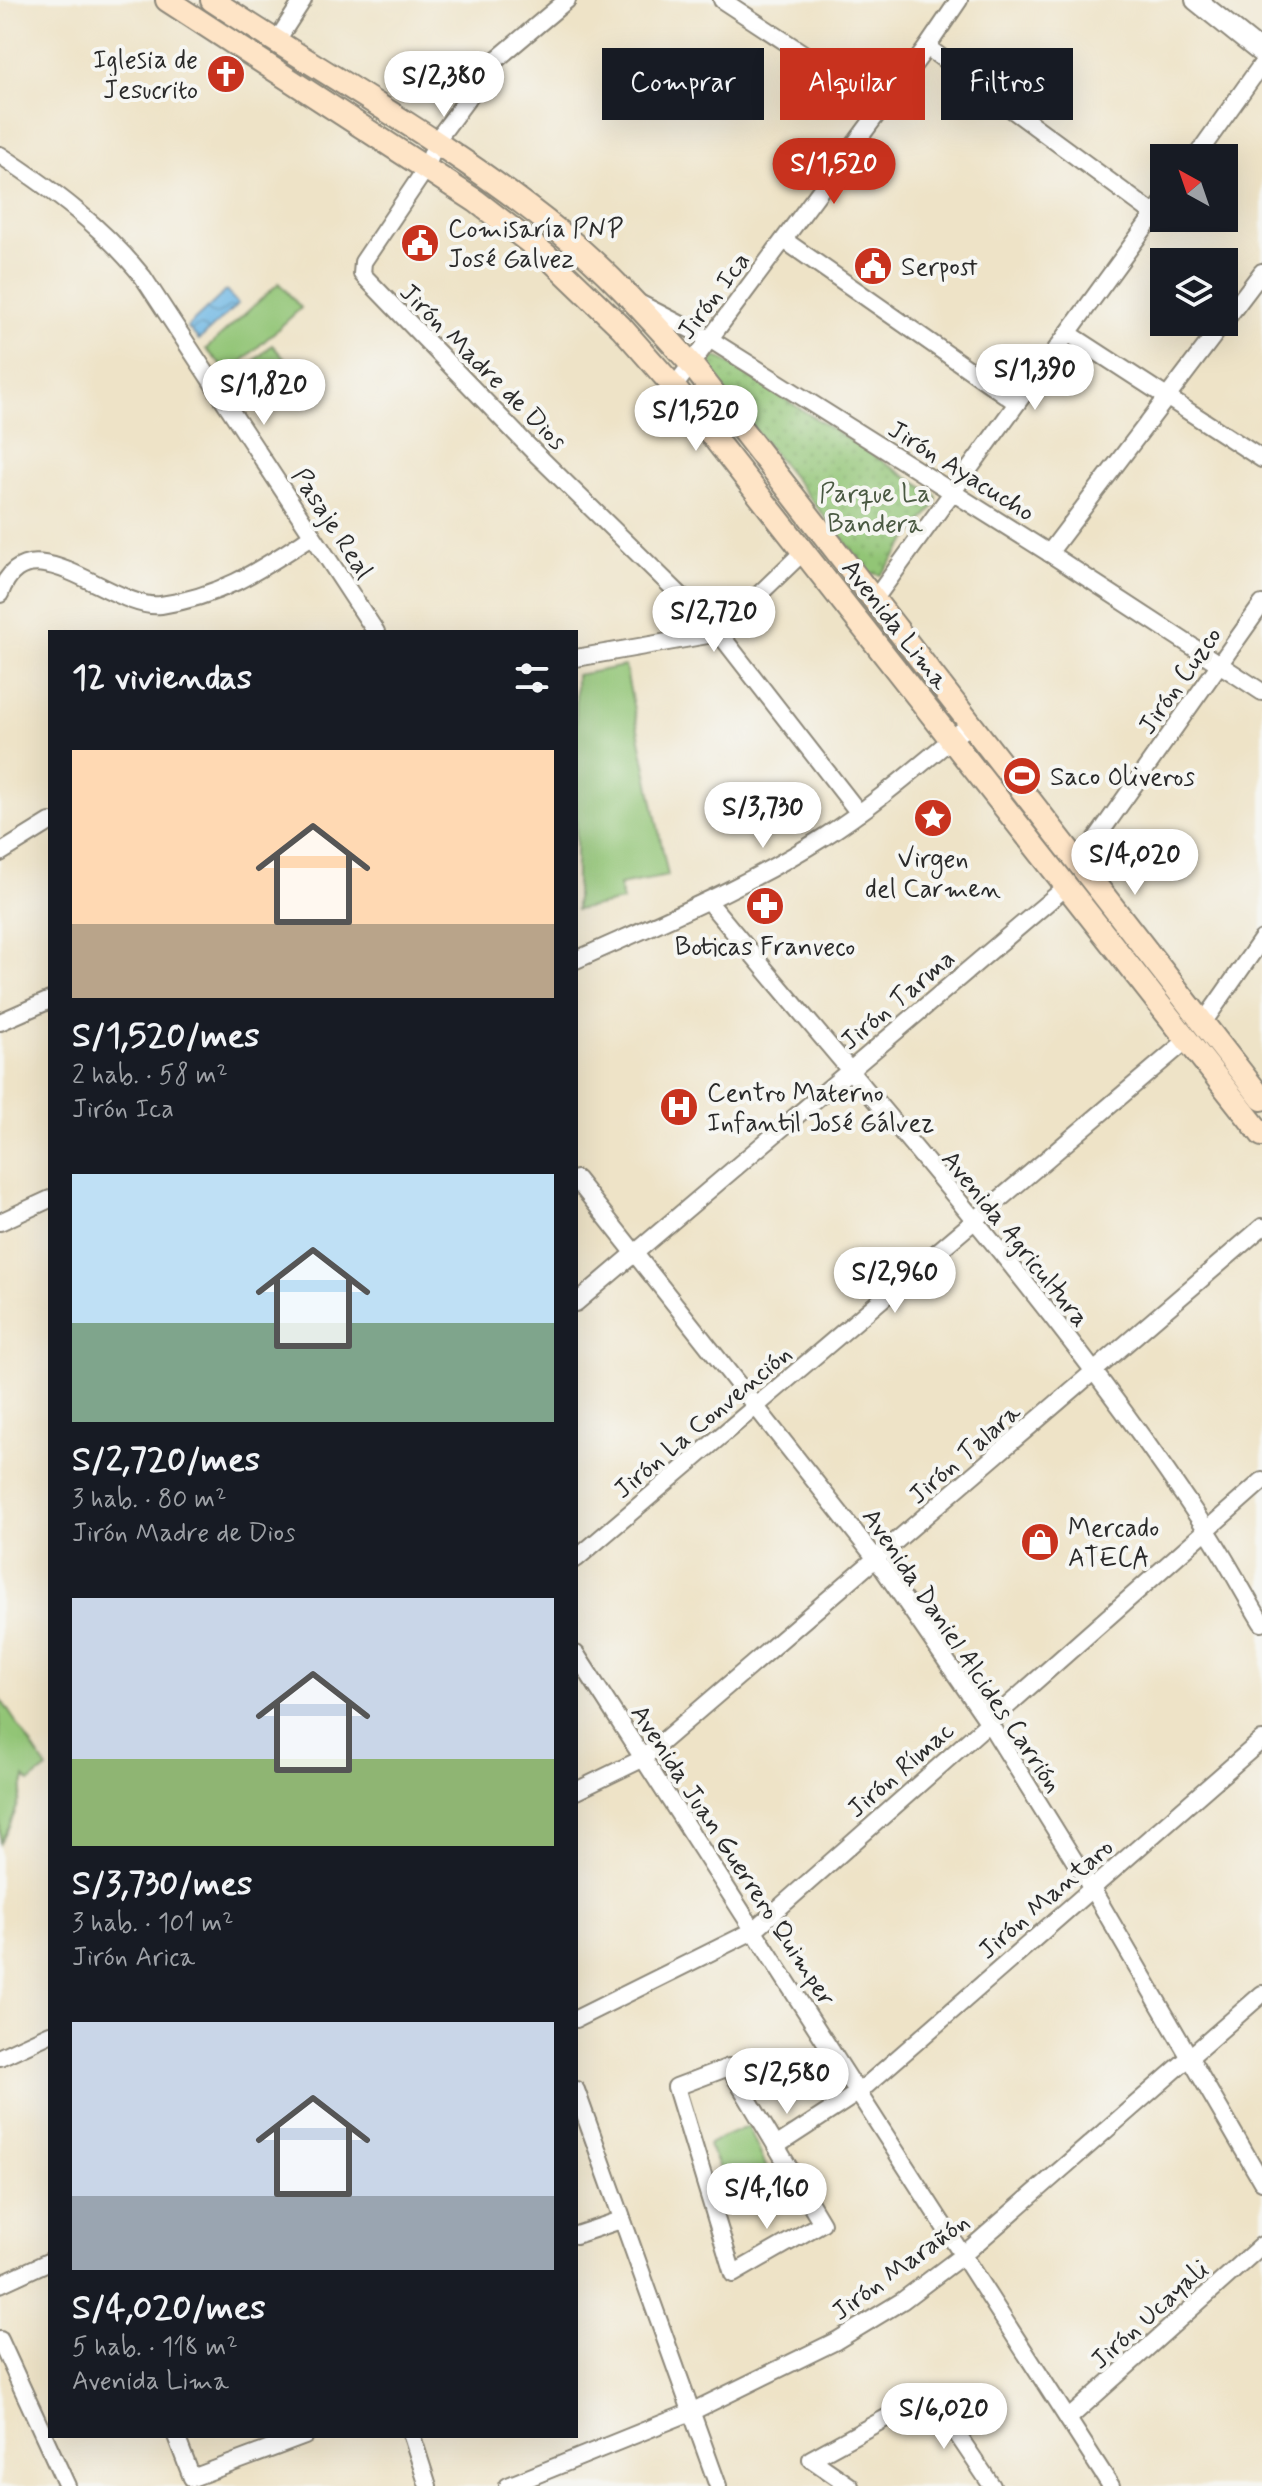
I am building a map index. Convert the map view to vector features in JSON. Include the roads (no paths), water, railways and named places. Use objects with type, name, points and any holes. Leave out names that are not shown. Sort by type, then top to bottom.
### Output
[{"type":"main road","name":"Avenida Lima","points":[[167,0],[427,167],[546,255],[621,327],[674,387],[1262,1135]]},
{"type":"main road","name":"Avenida Lima","points":[[212,0],[436,141],[563,234],[630,298],[691,364],[1262,1099]]},
{"type":"street","points":[[276,42],[303,0]]},
{"type":"street","points":[[427,167],[436,141],[497,59],[567,0]]},
{"type":"street","points":[[722,0],[795,48]]},
{"type":"street","name":"Jirón Ica","points":[[925,50],[959,0]]},
{"type":"street","points":[[1196,0],[1262,53]]},
{"type":"street","points":[[927,47],[1150,202]]},
{"type":"street","points":[[1205,144],[1262,64]]},
{"type":"street","name":"Jirón Ica","points":[[674,387],[873,120]]},
{"type":"street","name":"Pasaje Real","points":[[0,155],[78,211],[127,257],[152,290],[375,630]]},
{"type":"street","name":"Jirón Madre de Dios","points":[[427,167],[363,262],[362,274],[522,440],[719,633],[859,813]]},
{"type":"street","points":[[874,600],[1150,220]]},
{"type":"street","points":[[784,240],[1017,403]]},
{"type":"street","points":[[1049,553],[1262,272]]},
{"type":"street","name":"Jirón Ayacucho","points":[[630,298],[711,340],[1049,553],[1262,692]]},
{"type":"street","points":[[1068,333],[1262,459]]},
{"type":"street","points":[[0,594],[5,580],[16,567],[32,563],[70,571],[137,602],[159,606],[224,590],[312,536]]},
{"type":"street","points":[[578,658],[719,633],[803,552]]},
{"type":"street","name":"Jirón Cuzco","points":[[1079,863],[1262,604]]},
{"type":"street","points":[[578,959],[708,901],[790,858],[859,813],[970,724]]},
{"type":"street","points":[[0,853],[48,823]]},
{"type":"street","name":"Jirón Tarma","points":[[578,1301],[1066,887]]},
{"type":"street","name":"Avenida Agricultura","points":[[708,901],[974,1221],[1094,1372],[1206,1530],[1262,1623]]},
{"type":"street","points":[[1203,1023],[1262,939]]},
{"type":"street","points":[[0,1022],[48,1001]]},
{"type":"street","name":"Jirón La Convención","points":[[578,1557],[1187,1040]]},
{"type":"street","name":"Avenida Daniel Alcides Carrión","points":[[578,1181],[877,1560],[989,1723],[1092,1889],[1262,2182]]},
{"type":"street","points":[[0,1222],[48,1200]]},
{"type":"street","name":"Jirón Talara","points":[[578,1790],[642,1759],[1262,1227]]},
{"type":"street","name":"Jirón Rímac","points":[[578,2018],[753,1931],[1262,1481]]},
{"type":"street","name":"Avenida Juan Guerrero Quimper","points":[[578,1657],[1111,2486]]},
{"type":"street","name":"Jirón Mantaro","points":[[776,2146],[859,2092],[1262,1740]]},
{"type":"street","name":"Jirón Marañón","points":[[508,2486],[691,2412],[836,2341],[902,2301],[963,2255],[1262,1994]]},
{"type":"street","points":[[0,2057],[48,2035]]},
{"type":"street","points":[[729,2067],[776,2146],[822,2223],[733,2274],[676,2087],[729,2067]]},
{"type":"street","points":[[578,2096],[718,2486]]},
{"type":"street","points":[[578,2234],[621,2220]]},
{"type":"street","name":"Jirón Ucayali","points":[[1068,2419],[1262,2245]]},
{"type":"street","points":[[0,2284],[48,2262]]},
{"type":"street","points":[[0,2340],[67,2486]]},
{"type":"street","points":[[850,2486],[811,2459],[930,2394],[992,2486]]},
{"type":"street","points":[[177,2438],[192,2478],[300,2438]]},
{"type":"street","points":[[413,2438],[428,2486]]},
{"type":"water","points":[[226,291],[238,304],[199,340],[187,327]]},
{"type":"place","name":"Iglesia de Jesucrito","points":[[226,74]]},
{"type":"place","name":"Comisaría PNP José Galvez","points":[[420,243]]},
{"type":"place","name":"Serpost","points":[[873,266]]},
{"type":"place","name":"Saco Oliveros","points":[[1022,776]]},
{"type":"place","name":"Virgen del Carmen","points":[[933,818]]},
{"type":"place","name":"Boticas Franveco","points":[[765,906]]},
{"type":"place","name":"Centro Materno Infantil José Gálvez","points":[[679,1107]]},
{"type":"place","name":"Mercado ATECA","points":[[1040,1542]]},
{"type":"park label","name":"Parque La Bandera","points":[[875,508]]}]
